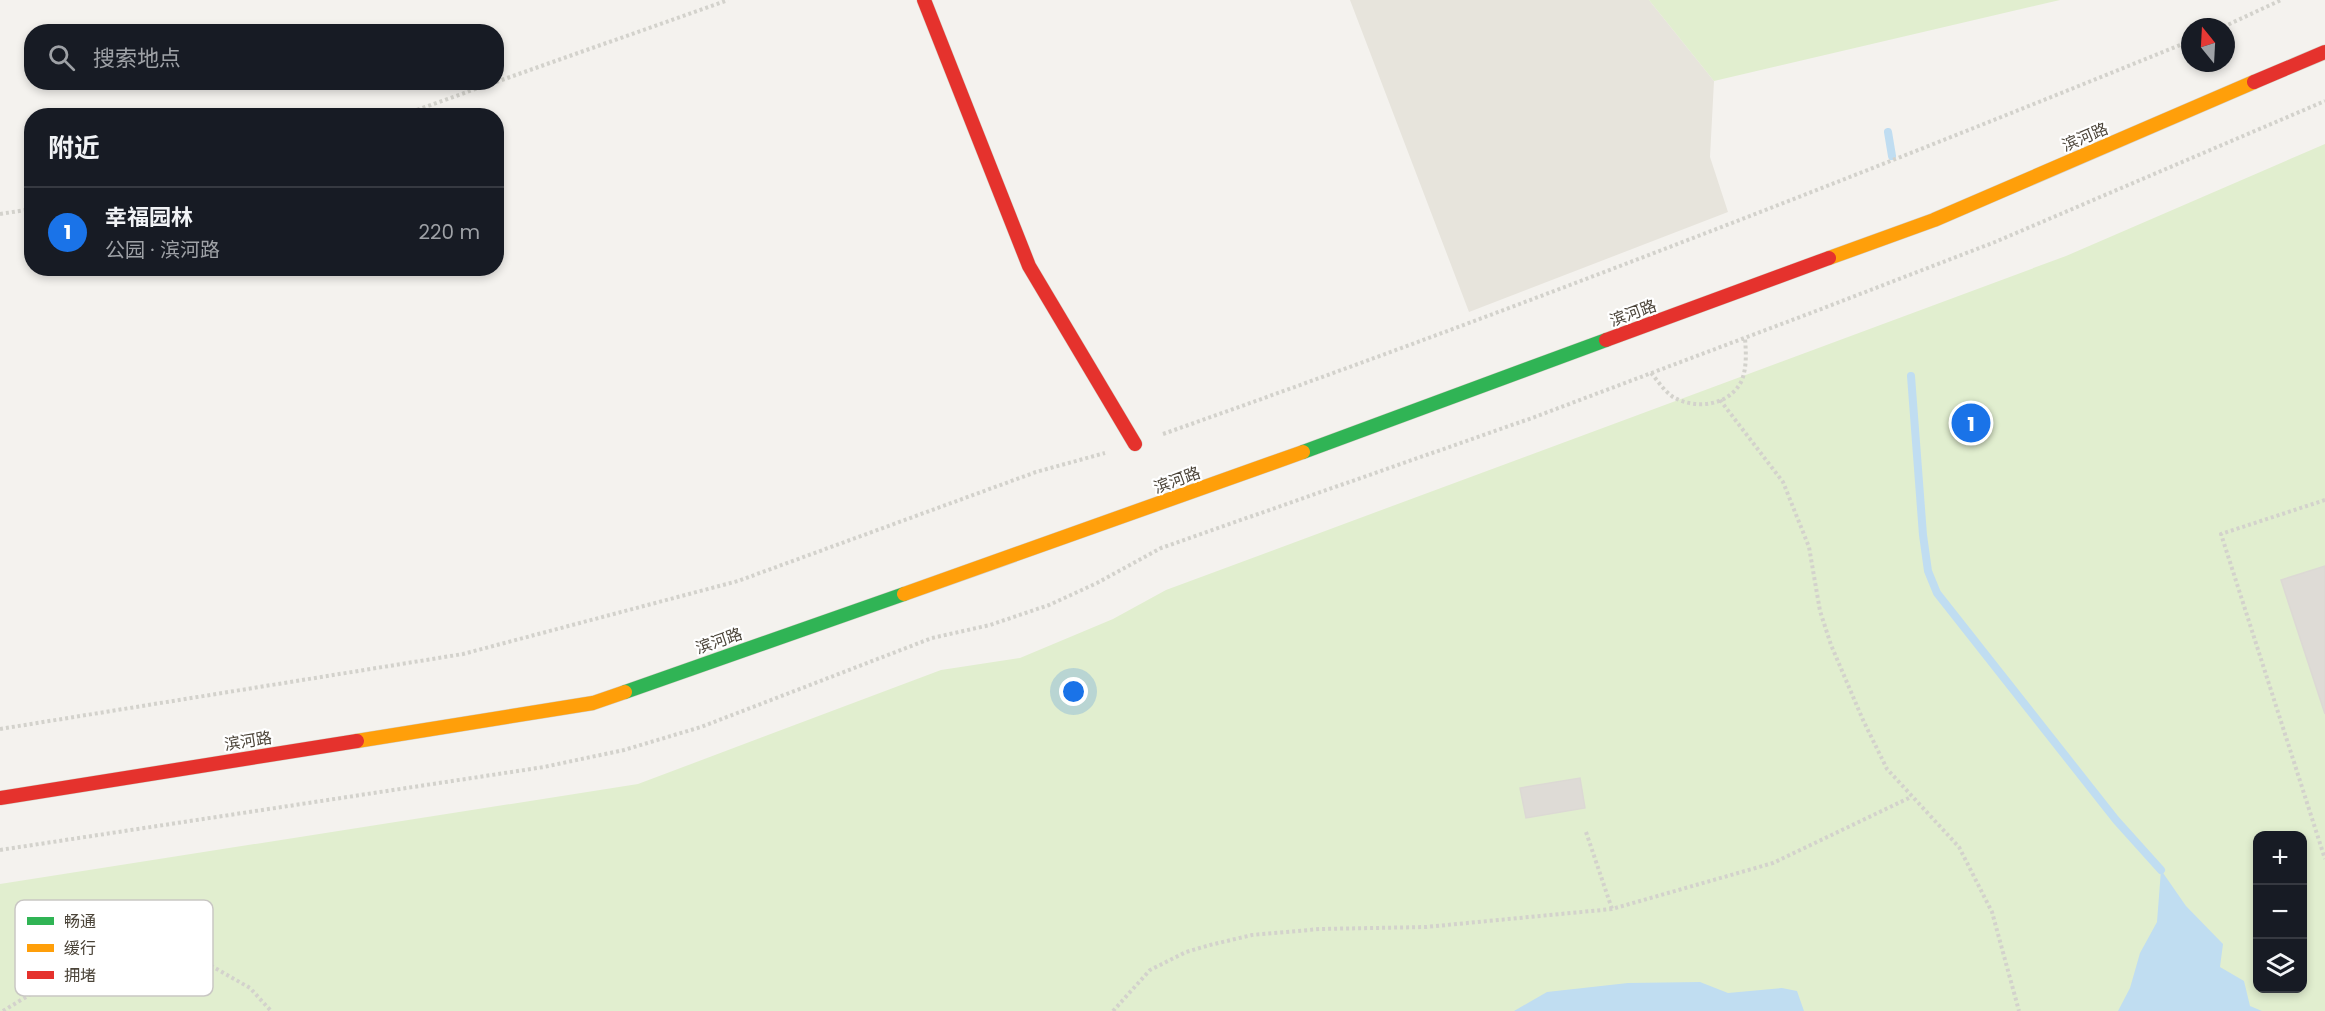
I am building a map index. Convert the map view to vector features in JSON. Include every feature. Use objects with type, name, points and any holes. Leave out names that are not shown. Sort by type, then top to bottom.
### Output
[{"type":"main road","points":[[924,0],[1029,266],[1135,444]]},
{"type":"main road","name":"滨河路","points":[[0,798],[593,702],[1169,501],[1934,220],[2325,52]]},
{"type":"path","points":[[504,79],[728,0]]},
{"type":"path","points":[[2235,21],[2281,0]]},
{"type":"path","points":[[423,108],[473,90]]},
{"type":"path","points":[[0,214],[24,210]]},
{"type":"path","points":[[1651,373],[1666,391],[1688,404],[1708,405],[1737,388],[1742,380],[1746,356],[1745,338]]},
{"type":"path","points":[[1720,400],[1783,482],[1809,547],[1820,611],[1831,645],[1887,769],[1959,847],[1987,903],[2019,1011]]},
{"type":"path","points":[[2325,500],[2221,534],[2325,859]]},
{"type":"path","points":[[1113,1011],[1150,970],[1186,952],[1252,935],[1320,929],[1426,927],[1612,909],[1773,863],[1911,797]]},
{"type":"path","points":[[1586,832],[1612,909]]},
{"type":"path","points":[[213,967],[250,988],[271,1011]]},
{"type":"path","points":[[3,1011],[28,996]]},
{"type":"shaded area","points":[[1350,0],[1649,0],[1714,81],[1710,157],[1728,212],[1469,312]]},
{"type":"green space","points":[[1649,0],[2060,0],[1714,81]]},
{"type":"green space","points":[[2325,144],[2325,1011],[0,1011],[0,884],[638,784],[941,670],[1020,658],[1113,619],[1166,590],[2066,256]]},
{"type":"water","points":[[2161,870],[2186,906],[2223,944],[2220,967],[2244,981],[2250,1006],[2262,1011],[2118,1011],[2130,988],[2140,953],[2157,922]]},
{"type":"water","points":[[1700,982],[1728,993],[1782,988],[1797,991],[1804,1011],[1514,1011],[1547,992],[1628,983]]},
{"type":"building","points":[[2325,566],[2325,714],[2281,580]]},
{"type":"building","points":[[1580,778],[1585,808],[1526,818],[1520,788]]},
{"type":"waterway","points":[[1888,132],[1892,156]]},
{"type":"waterway","points":[[1911,376],[1923,535],[1928,571],[1937,593],[2116,820],[2161,870]]},
{"type":"traffic: fast","points":[[1303,452],[1606,340]]},
{"type":"traffic: fast","points":[[625,692],[904,594]]},
{"type":"traffic: slow","points":[[1829,258],[1934,220],[2254,82]]},
{"type":"traffic: slow","points":[[904,594],[1303,452]]},
{"type":"traffic: slow","points":[[357,741],[593,703],[625,692]]},
{"type":"traffic: jam","points":[[924,0],[1029,266],[1135,444]]},
{"type":"traffic: jam","points":[[2254,82],[2325,52]]},
{"type":"traffic: jam","points":[[1606,340],[1829,258]]},
{"type":"traffic: jam","points":[[0,798],[357,741]]},
{"type":"place","name":"幸福园林","points":[[1971,423]]}]
